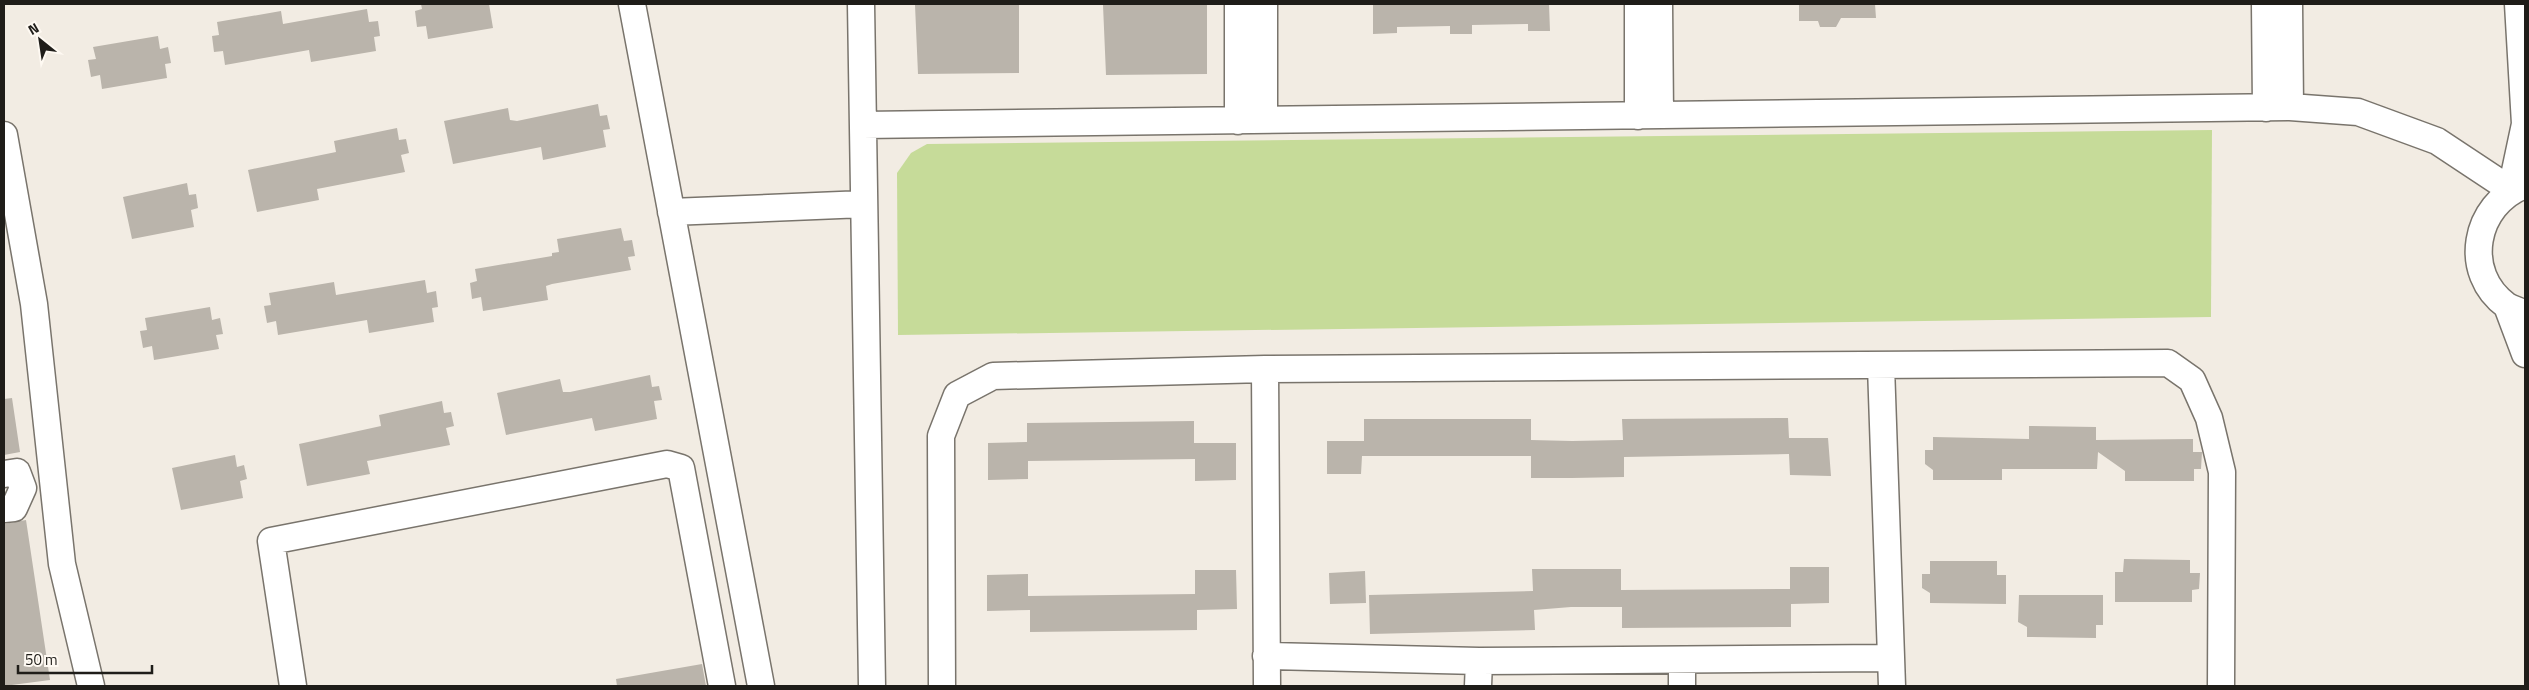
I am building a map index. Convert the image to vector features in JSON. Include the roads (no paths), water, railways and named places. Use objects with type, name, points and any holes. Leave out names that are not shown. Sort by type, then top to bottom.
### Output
[{"type":"street","points":[[632,4],[761,686]]},
{"type":"street","points":[[861,4],[872,686]]},
{"type":"street","points":[[1238,4],[1238,121]]},
{"type":"street","points":[[1264,4],[1264,120]]},
{"type":"street","points":[[1638,4],[1649,115]]},
{"type":"street","points":[[1649,115],[1659,4]]},
{"type":"street","points":[[2265,4],[2278,108]]},
{"type":"street","points":[[2278,108],[2289,4]]},
{"type":"street","points":[[2518,4],[2525,124],[2518,187],[2491,209],[2480,234],[2479,261],[2489,286],[2516,310],[2525,354]]},
{"type":"street","points":[[863,126],[2278,108],[2358,112],[2436,141],[2518,187]]},
{"type":"street","points":[[4,135],[34,304],[62,564],[91,686]]},
{"type":"street","points":[[671,212],[864,204]]},
{"type":"street","points":[[942,686],[941,436],[957,395],[993,376],[1265,369],[2168,363],[2192,380],[2210,418],[2222,472],[2221,686]]},
{"type":"street","points":[[1881,366],[1892,686]]},
{"type":"street","points":[[1265,369],[1266,686]]},
{"type":"street","points":[[293,686],[271,542],[667,464],[681,468],[722,686]]},
{"type":"street","points":[[4,474],[17,472],[23,488],[14,508],[4,509]]},
{"type":"street","points":[[1266,656],[1478,674],[1682,674],[1892,658]]}]
